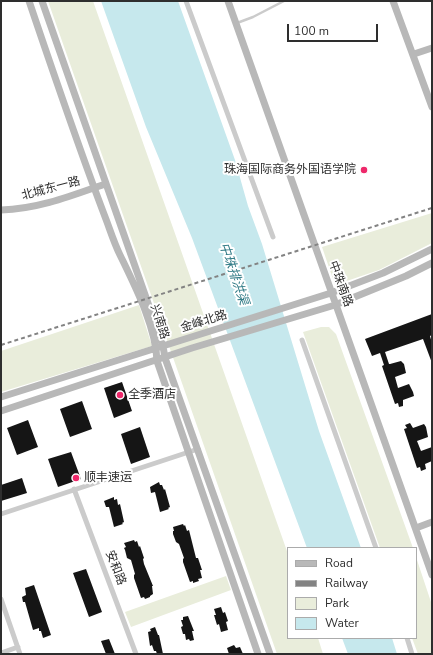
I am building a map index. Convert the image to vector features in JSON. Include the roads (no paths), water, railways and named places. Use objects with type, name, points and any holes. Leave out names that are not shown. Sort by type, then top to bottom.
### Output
[{"type":"street","name":"兴南路","points":[[29,1],[94,188],[159,348],[165,358],[270,654]]},
{"type":"street","name":"兴南路","points":[[42,1],[105,184],[159,348],[156,361],[189,452],[258,654]]},
{"type":"street","points":[[186,1],[273,237]]},
{"type":"street","name":"中珠南路","points":[[228,1],[432,575]]},
{"type":"street","points":[[393,1],[414,54],[432,107]]},
{"type":"street","points":[[414,54],[432,48]]},
{"type":"street","name":"北城东一路","points":[[3,209],[50,203],[105,184]]},
{"type":"street","name":"金峰北路","points":[[1,397],[331,293],[383,273],[432,249]]},
{"type":"street","name":"金峰北路","points":[[1,411],[192,348],[335,305],[406,276],[432,263]]},
{"type":"street","points":[[302,340],[376,547]]},
{"type":"street","points":[[1,514],[198,449]]},
{"type":"street","name":"安和路","points":[[74,489],[136,654]]},
{"type":"street","points":[[416,528],[432,522]]},
{"type":"street","points":[[1,599],[20,654]]},
{"type":"street","points":[[407,639],[412,654]]},
{"type":"street","points":[[1,653],[18,647]]},
{"type":"lane","points":[[236,24],[284,1]]},
{"type":"water","name":"中珠排洪渠","points":[[101,1],[178,1],[235,160],[248,206],[262,244],[319,431],[361,547],[307,547],[192,238],[146,127]]},
{"type":"water","points":[[342,639],[392,639],[397,654],[348,654]]},
{"type":"railway","points":[[1,345],[432,208]]},
{"type":"place","name":"珠海国际商务外国语学院","points":[[364,170]]},
{"type":"place","name":"全季酒店","points":[[120,395]]},
{"type":"place","name":"顺丰速运","points":[[76,478]]}]
